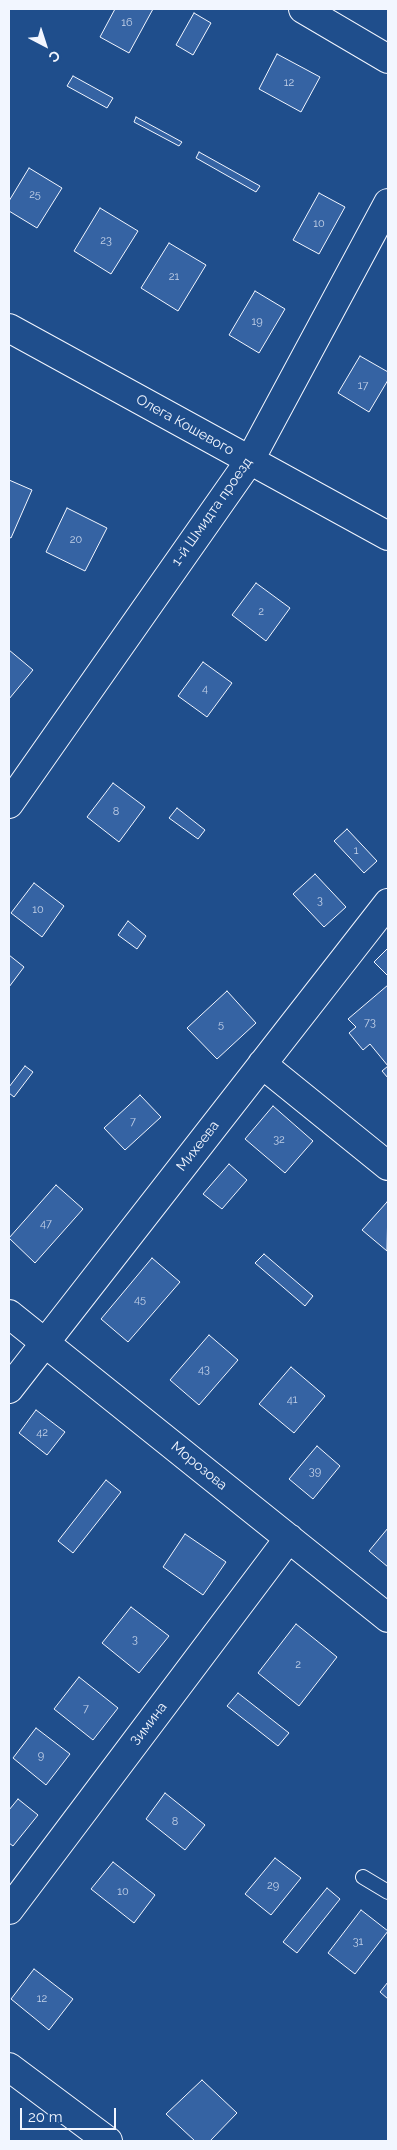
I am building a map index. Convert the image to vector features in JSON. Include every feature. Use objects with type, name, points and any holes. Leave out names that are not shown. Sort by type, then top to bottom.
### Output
[{"type":"street","points":[[303,9],[388,59]]},
{"type":"street","name":"1-й Шмидта проезд","points":[[9,804],[250,460],[388,203]]},
{"type":"street","name":"Олега Кошевого","points":[[9,328],[388,536]]},
{"type":"street","name":"Михеева","points":[[9,1388],[388,903]]},
{"type":"street","points":[[262,1064],[388,1166]]},
{"type":"street","name":"Морозова","points":[[9,1314],[388,1618]]},
{"type":"street","name":"Зимина","points":[[9,1910],[289,1538]]},
{"type":"street","points":[[9,2066],[108,2141]]},
{"type":"lane","points":[[363,1877],[388,1892]]},
{"type":"building","points":[[115,9],[153,9],[129,53],[100,37]]},
{"type":"building","points":[[194,13],[211,23],[193,55],[176,45]]},
{"type":"building","points":[[277,54],[320,77],[301,112],[259,89]]},
{"type":"building","points":[[73,76],[113,98],[107,108],[67,86]]},
{"type":"building","points":[[136,117],[182,142],[179,146],[134,122]]},
{"type":"building","points":[[199,152],[260,186],[256,192],[196,158]]},
{"type":"building","points":[[29,168],[62,188],[37,228],[9,211],[9,201]]},
{"type":"building","points":[[319,193],[345,207],[319,254],[293,240]]},
{"type":"building","points":[[100,208],[138,231],[111,274],[74,251]]},
{"type":"building","points":[[169,243],[206,265],[178,311],[141,288]]},
{"type":"building","points":[[255,291],[285,309],[259,353],[229,335]]},
{"type":"building","points":[[360,356],[388,372],[388,380],[369,412],[338,393]]},
{"type":"building","points":[[9,480],[32,490],[11,538],[9,537]]},
{"type":"building","points":[[67,508],[107,528],[85,571],[46,552]]},
{"type":"building","points":[[256,583],[290,608],[266,641],[232,615]]},
{"type":"building","points":[[9,650],[33,670],[9,699]]},
{"type":"building","points":[[203,662],[232,683],[207,717],[178,696]]},
{"type":"building","points":[[113,783],[145,807],[119,842],[87,817]]},
{"type":"building","points":[[177,808],[205,830],[198,839],[169,818]]},
{"type":"building","points":[[347,829],[377,861],[364,873],[334,841]]},
{"type":"building","points":[[315,874],[346,907],[324,927],[293,894]]},
{"type":"building","points":[[34,883],[64,906],[42,937],[11,913]]},
{"type":"building","points":[[128,921],[146,936],[137,949],[118,935]]},
{"type":"building","points":[[388,948],[388,976],[374,962]]},
{"type":"building","points":[[9,955],[24,967],[9,987]]},
{"type":"building","points":[[388,985],[388,1066],[370,1044],[363,1050],[349,1033],[356,1027],[348,1019]]},
{"type":"building","points":[[227,991],[256,1023],[217,1059],[187,1028]]},
{"type":"building","points":[[25,1066],[33,1072],[14,1097],[9,1093],[9,1087]]},
{"type":"building","points":[[388,1066],[388,1078],[382,1071]]},
{"type":"building","points":[[140,1095],[161,1117],[125,1150],[104,1128]]},
{"type":"building","points":[[273,1106],[313,1141],[285,1173],[245,1139]]},
{"type":"building","points":[[229,1164],[247,1180],[222,1209],[203,1194]]},
{"type":"building","points":[[56,1185],[83,1209],[35,1263],[9,1238]]},
{"type":"building","points":[[388,1203],[387,1251],[362,1230]]},
{"type":"building","points":[[264,1254],[313,1296],[305,1306],[255,1263]]},
{"type":"building","points":[[152,1258],[180,1282],[128,1342],[101,1319]]},
{"type":"building","points":[[209,1335],[238,1360],[199,1405],[170,1380]]},
{"type":"building","points":[[291,1367],[325,1396],[294,1433],[259,1404]]},
{"type":"building","points":[[36,1410],[65,1432],[47,1455],[19,1433]]},
{"type":"building","points":[[317,1446],[340,1466],[313,1499],[289,1479]]},
{"type":"building","points":[[106,1480],[121,1492],[73,1553],[58,1541]]},
{"type":"building","points":[[388,1528],[388,1567],[369,1551]]},
{"type":"building","points":[[185,1534],[226,1562],[203,1595],[163,1567]]},
{"type":"building","points":[[131,1607],[169,1636],[139,1673],[102,1643]]},
{"type":"building","points":[[296,1624],[337,1657],[299,1706],[258,1673]]},
{"type":"building","points":[[79,1677],[118,1708],[93,1740],[54,1709]]},
{"type":"building","points":[[238,1693],[289,1733],[278,1746],[227,1706]]},
{"type":"building","points":[[36,1728],[70,1754],[46,1785],[13,1758]]},
{"type":"building","points":[[165,1793],[205,1825],[185,1850],[146,1819]]},
{"type":"building","points":[[18,1799],[38,1815],[13,1846],[9,1843],[9,1810]]},
{"type":"building","points":[[275,1858],[301,1878],[271,1915],[245,1894]]},
{"type":"building","points":[[113,1862],[155,1895],[134,1923],[91,1889]]},
{"type":"building","points":[[327,1888],[340,1899],[297,1953],[283,1942]]},
{"type":"building","points":[[361,1910],[388,1931],[355,1974],[328,1953]]},
{"type":"building","points":[[34,1969],[73,1999],[49,2030],[11,1999]]},
{"type":"building","points":[[388,1982],[388,1999],[380,1992]]},
{"type":"building","points":[[202,2080],[237,2113],[210,2141],[195,2141],[166,2114]]}]
